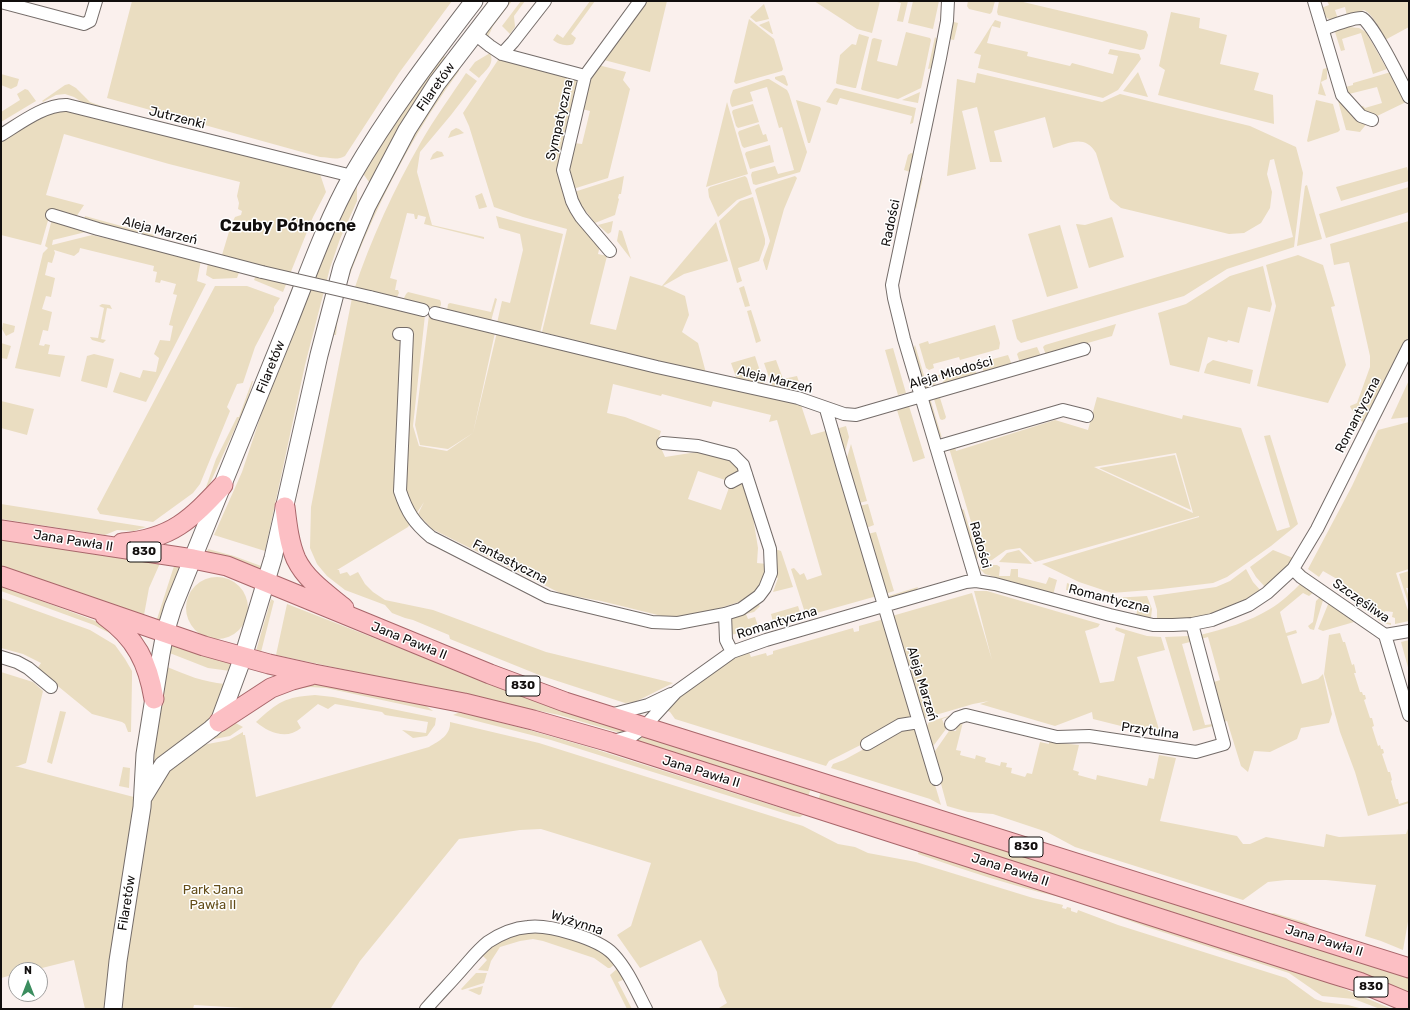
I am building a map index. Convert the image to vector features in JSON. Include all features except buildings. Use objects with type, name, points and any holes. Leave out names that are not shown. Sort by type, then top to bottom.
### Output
[{"type":"main road","name":"Filaretów","points":[[113,1009],[118,961],[143,802],[145,754],[165,632],[180,587],[193,559],[200,538],[223,485],[322,239],[352,176],[400,101],[474,1]]},
{"type":"main road","name":"Filaretów","points":[[243,657],[266,582],[285,507],[317,362],[342,267],[367,206],[383,173],[415,117],[437,83],[500,1]]},
{"type":"main road","points":[[460,20],[475,34]]},
{"type":"main road","points":[[352,176],[362,187],[367,206]]},
{"type":"main road","points":[[95,545],[144,540],[165,533],[185,522],[198,512],[223,485]]},
{"type":"main road","points":[[285,507],[290,538],[295,558],[298,563],[315,584],[357,620]]},
{"type":"main road","name":"Jana Pawła II","points":[[1,530],[193,559]]},
{"type":"main road","name":"830","points":[[193,559],[227,566],[266,582]]},
{"type":"main road","name":"830","points":[[1,576],[204,646],[243,657]]},
{"type":"main road","name":"Jana Pawła II","points":[[266,582],[496,676],[565,702],[1409,968]]},
{"type":"main road","points":[[96,609],[110,619],[126,634],[140,652],[149,674],[154,699]]},
{"type":"main road","points":[[219,722],[243,657]]},
{"type":"main road","name":"Jana Pawła II","points":[[243,657],[314,674],[464,703],[533,720],[610,742],[1333,974],[1409,1003]]},
{"type":"main road","points":[[219,722],[271,688],[314,674]]},
{"type":"main road","name":"Filaretów","points":[[143,802],[163,765],[219,722]]},
{"type":"street","points":[[1,2],[84,24],[90,20],[96,1]]},
{"type":"street","points":[[502,54],[545,1]]},
{"type":"street","name":"Sympatyczna","points":[[610,252],[576,209],[572,201],[563,170],[585,76],[640,1]]},
{"type":"street","name":"Radości","points":[[948,1],[947,21],[940,58],[892,285],[904,339],[920,397],[976,581]]},
{"type":"street","points":[[1314,1],[1342,95],[1361,116],[1372,120]]},
{"type":"street","points":[[1323,28],[1357,18],[1363,18],[1368,22],[1409,97]]},
{"type":"street","name":"Sympatyczna","points":[[475,34],[502,54],[585,76]]},
{"type":"street","name":"Jutrzenki","points":[[1,135],[46,109],[60,105],[67,105],[352,176]]},
{"type":"street","name":"Aleja Marzeń","points":[[52,215],[113,233],[262,272],[423,310]]},
{"type":"street","name":"Aleja Marzeń","points":[[435,313],[657,367],[798,398],[826,409],[936,779]]},
{"type":"street","name":"Fantastyczna","points":[[399,334],[407,334],[399,398],[400,491],[405,506],[412,519],[431,537],[548,597],[652,622],[678,624],[741,609],[759,596],[765,588],[771,573],[770,550],[743,465],[733,455],[698,446],[663,443]]},
{"type":"street","name":"Romantyczna","points":[[610,715],[648,705],[676,692],[732,652],[766,640],[962,583],[976,581],[986,582],[1110,615],[1154,624],[1192,624],[1212,620],[1249,605],[1267,593],[1293,569],[1317,529],[1409,346]]},
{"type":"street","name":"Aleja Młodości","points":[[826,409],[844,414],[856,415],[1084,349]]},
{"type":"street","points":[[936,447],[1064,410],[1087,416]]},
{"type":"street","points":[[731,482],[746,474]]},
{"type":"street","name":"Szczęśliwa","points":[[1293,569],[1301,577],[1385,635],[1409,715]]},
{"type":"street","points":[[725,614],[726,640],[732,652]]},
{"type":"street","name":"Przytulna","points":[[951,724],[957,718],[966,715],[1057,737],[1089,736],[1196,752],[1224,744],[1192,624]]},
{"type":"street","points":[[1385,635],[1409,631]]},
{"type":"street","points":[[1,657],[17,662],[28,668],[51,687]]},
{"type":"street","name":"Romantyczna","points":[[644,727],[676,692]]},
{"type":"street","points":[[867,744],[900,725],[919,722]]},
{"type":"street","points":[[610,742],[632,736],[644,727]]},
{"type":"street","name":"Wyżynna","points":[[426,1009],[478,950],[490,941],[504,933],[527,927],[542,926],[583,937],[607,949],[612,953],[629,976],[646,1009]]},
{"type":"green space","points":[[132,1],[452,1],[399,73],[345,156],[336,159],[320,157],[107,98]]},
{"type":"green space","points":[[507,1],[512,1],[493,26],[488,37],[486,33]]},
{"type":"green space","points":[[521,1],[525,1],[514,16],[515,27],[510,34],[502,26]]},
{"type":"green space","points":[[590,1],[595,1],[571,34],[576,38],[573,44],[562,45],[553,40],[557,34],[563,38]]},
{"type":"green space","points":[[647,1],[667,1],[650,72],[604,60],[604,59]]},
{"type":"green space","points":[[814,1],[880,1],[872,33],[857,29]]},
{"type":"green space","points":[[893,1],[908,1],[903,22],[897,21],[901,3]]},
{"type":"green space","points":[[913,1],[939,1],[933,29],[908,23]]},
{"type":"green space","points":[[968,1],[995,1],[990,14],[969,9],[967,6]]},
{"type":"green space","points":[[999,1],[1019,1],[1146,31],[1148,35],[1145,47],[1144,49],[1140,50],[998,15],[997,12]]},
{"type":"green space","points":[[1327,1],[1409,1],[1409,27],[1385,40],[1374,19],[1364,10],[1347,16],[1345,7],[1335,10],[1338,19],[1326,18],[1321,8],[1329,5]]},
{"type":"green space","points":[[764,4],[769,19],[756,22],[750,17]]},
{"type":"green space","points":[[1171,12],[1200,18],[1199,28],[1227,35],[1220,64],[1259,73],[1254,90],[1273,95],[1274,124],[1158,95],[1165,70],[1159,66]]},
{"type":"green space","points":[[749,19],[774,39],[783,69],[782,71],[736,84],[734,82]]},
{"type":"green space","points":[[995,20],[1001,22],[1000,28],[992,26],[987,43],[1028,52],[1027,56],[1070,66],[1072,63],[1113,74],[1118,56],[1108,54],[1110,49],[1139,54],[1141,59],[1118,90],[1103,98],[978,68],[981,55],[974,53]]},
{"type":"green space","points":[[769,21],[773,34],[759,25]]},
{"type":"green space","points":[[952,23],[958,23],[954,40],[949,39]]},
{"type":"green space","points":[[1349,27],[1359,28],[1366,32],[1387,69],[1373,74],[1361,33],[1342,39],[1345,50],[1341,51],[1335,32]]},
{"type":"green space","points":[[906,32],[930,38],[931,40],[921,88],[898,99],[862,90],[872,39],[882,40],[877,61],[897,66]]},
{"type":"green space","points":[[859,34],[869,37],[856,88],[837,84],[840,55],[852,44],[856,45]]},
{"type":"green space","points":[[935,37],[938,40],[932,68],[928,69]]},
{"type":"green space","points":[[490,53],[491,64],[479,78],[469,70],[475,62]]},
{"type":"green space","points":[[441,54],[448,59],[371,185],[362,172]]},
{"type":"green space","points":[[502,54],[585,76],[563,170],[569,192],[601,241],[598,254],[607,256],[590,324],[616,330],[630,276],[662,286],[716,222],[728,261],[684,274],[663,286],[685,296],[689,315],[682,332],[698,343],[706,373],[542,332],[567,229],[523,217],[494,207],[469,126],[463,113]]},
{"type":"green space","points":[[598,65],[626,72],[623,80],[630,89],[608,178],[573,189],[569,172],[574,143],[582,144],[590,111],[582,109],[587,84]]},
{"type":"green space","points":[[459,68],[459,71],[444,91],[405,155],[382,199],[349,277],[339,312],[336,335],[331,335],[360,238],[390,173],[439,92]]},
{"type":"green space","points":[[1327,68],[1327,79],[1321,82],[1326,96],[1318,94],[1323,69]]},
{"type":"green space","points":[[1138,72],[1148,97],[1123,91]]},
{"type":"green space","points":[[1391,72],[1406,102],[1373,118],[1356,107],[1363,106],[1365,108],[1382,103],[1377,87],[1345,95],[1342,88],[1353,85],[1353,83]]},
{"type":"green space","points":[[466,73],[477,81],[420,152],[417,172],[432,225],[484,237],[484,239],[424,224],[426,217],[418,215],[417,219],[415,219],[414,214],[407,213],[390,278],[397,280],[395,290],[398,290],[399,293],[396,299],[354,290],[384,214],[411,160],[426,133]]},
{"type":"green space","points":[[977,73],[1102,102],[1120,94],[1250,126],[1296,147],[1303,173],[1294,247],[1227,269],[1184,296],[1021,343],[1017,339],[1012,320],[1293,237],[1274,159],[1270,160],[1267,174],[1272,192],[1270,208],[1261,223],[1244,233],[1229,234],[1121,208],[1110,199],[1096,153],[1092,147],[1082,142],[1071,142],[1053,148],[1045,117],[994,131],[1002,162],[990,162],[977,107],[962,111],[976,169],[947,176],[957,79],[975,83]]},
{"type":"green space","points":[[1,74],[19,79],[17,86],[11,89],[1,85]]},
{"type":"green space","points":[[785,76],[787,86],[775,79],[775,77]]},
{"type":"green space","points":[[767,79],[787,90],[807,152],[800,172],[756,185],[753,184],[751,175],[752,172],[775,166],[778,174],[794,170],[782,127],[779,128],[767,87],[750,92],[753,101],[732,107],[730,103],[733,90]]},
{"type":"green space","points":[[69,84],[76,88],[90,102],[107,108],[107,110],[85,104],[74,97],[65,94],[56,95],[43,102],[42,101],[65,85]]},
{"type":"green space","points":[[836,88],[916,108],[913,123],[910,124],[912,116],[840,98],[837,105],[826,102]]},
{"type":"green space","points":[[25,89],[28,90],[36,101],[1,122],[1,112],[20,100],[17,94]]},
{"type":"green space","points":[[920,92],[918,103],[902,100]]},
{"type":"green space","points":[[1337,97],[1368,122],[1360,132],[1346,130]]},
{"type":"green space","points":[[796,100],[820,107],[821,109],[810,143],[808,143]]},
{"type":"green space","points":[[1316,100],[1333,104],[1340,130],[1308,142],[1307,141]]},
{"type":"green space","points":[[727,102],[748,174],[706,187]]},
{"type":"green space","points":[[753,104],[759,122],[738,128],[732,112],[733,110]]},
{"type":"green space","points":[[63,110],[320,174],[326,192],[313,217],[290,274],[222,255],[231,225],[235,217],[241,215],[242,211],[238,209],[239,203],[237,196],[240,182],[169,164],[64,134],[46,195],[84,205],[76,217],[51,210],[41,245],[1,235],[1,141],[54,111]]},
{"type":"green space","points":[[759,124],[763,135],[766,134],[768,141],[744,148],[738,133],[739,131]]},
{"type":"green space","points":[[456,128],[464,133],[448,138],[451,131]]},
{"type":"green space","points":[[770,145],[774,162],[750,169],[745,154],[746,152]]},
{"type":"green space","points":[[437,151],[442,152],[444,156],[430,160],[433,154]]},
{"type":"green space","points":[[911,153],[914,154],[910,172],[904,170],[908,155]]},
{"type":"green space","points":[[1407,167],[1409,181],[1341,201],[1336,187]]},
{"type":"green space","points":[[624,176],[615,215],[595,223],[580,204],[574,192]]},
{"type":"green space","points":[[745,176],[752,194],[737,200],[718,217],[709,197],[708,189],[710,187]]},
{"type":"green space","points":[[795,176],[797,178],[784,209],[766,270],[763,260],[770,241],[755,190],[757,188]]},
{"type":"green space","points":[[923,177],[916,209],[914,205],[920,180]]},
{"type":"green space","points":[[1307,185],[1322,239],[1297,246],[1305,186]]},
{"type":"green space","points":[[353,187],[357,187],[357,201],[340,239],[330,268],[305,365],[265,551],[214,535],[242,472],[270,388],[298,314]]},
{"type":"green space","points":[[1409,187],[1409,212],[1326,238],[1319,214]]},
{"type":"green space","points":[[482,193],[487,207],[479,209],[475,196]]},
{"type":"green space","points":[[753,197],[765,239],[765,244],[759,261],[738,268],[742,281],[737,283],[719,221],[740,201]]},
{"type":"green space","points":[[85,216],[154,235],[152,239],[84,220]]},
{"type":"green space","points":[[496,216],[563,234],[540,333],[497,323],[502,301],[510,303],[523,250],[520,234],[499,228]]},
{"type":"green space","points":[[1112,217],[1124,257],[1089,268],[1076,224],[1085,225]]},
{"type":"green space","points":[[52,219],[98,229],[53,240],[52,245],[92,235],[201,260],[197,281],[206,284],[146,402],[113,392],[120,372],[140,378],[143,370],[156,372],[159,358],[154,354],[160,340],[170,341],[173,326],[169,325],[177,295],[173,294],[176,284],[161,280],[160,283],[155,282],[157,272],[153,271],[154,266],[80,248],[79,252],[74,256],[54,250],[55,253],[52,263],[48,262],[45,275],[55,278],[51,297],[46,296],[42,309],[52,312],[48,331],[43,330],[39,345],[50,345],[48,354],[65,356],[60,377],[15,368],[43,253],[48,248],[45,246]]},
{"type":"green space","points":[[613,221],[611,232],[608,234],[598,225]]},
{"type":"green space","points":[[1409,221],[1409,339],[1368,428],[1350,406],[1357,403],[1370,367],[1370,356],[1349,262],[1334,265],[1330,244]]},
{"type":"green space","points":[[1060,225],[1078,288],[1047,297],[1028,234]]},
{"type":"green space","points":[[619,230],[622,231],[631,259],[617,241]]},
{"type":"green space","points":[[1298,255],[1323,265],[1335,306],[1331,307],[1346,365],[1328,403],[1257,386],[1276,306],[1266,265]]},
{"type":"green space","points":[[208,262],[240,270],[237,278],[213,279],[206,275]]},
{"type":"green space","points":[[1263,266],[1272,304],[1270,312],[1248,307],[1239,343],[1228,340],[1227,342],[1208,337],[1199,372],[1170,365],[1158,313],[1186,304],[1230,276]]},
{"type":"green space","points":[[256,275],[287,282],[283,292],[254,280]]},
{"type":"green space","points":[[215,286],[247,286],[280,298],[274,307],[274,311],[255,347],[243,383],[237,384],[227,407],[230,411],[200,484],[193,493],[153,522],[100,514],[97,509]]},
{"type":"green space","points":[[744,286],[750,306],[745,307],[739,288]]},
{"type":"green space","points":[[408,292],[440,300],[440,306],[438,309],[406,301],[404,298]]},
{"type":"green space","points":[[352,298],[425,315],[413,426],[419,446],[447,451],[473,433],[498,328],[657,367],[801,405],[811,435],[829,430],[877,596],[806,616],[791,569],[794,568],[800,575],[804,573],[807,580],[822,575],[777,420],[769,422],[771,415],[713,401],[711,407],[662,394],[661,396],[613,384],[607,413],[625,417],[661,431],[658,441],[665,457],[697,452],[733,455],[746,474],[758,548],[757,563],[767,564],[761,584],[756,591],[742,601],[698,615],[670,618],[601,601],[562,594],[432,529],[418,514],[424,502],[408,527],[337,570],[339,570],[340,574],[347,572],[350,576],[358,572],[365,584],[373,592],[385,600],[433,610],[546,652],[673,683],[635,702],[625,703],[539,675],[450,639],[449,635],[392,613],[385,605],[345,590],[327,576],[317,564],[310,548],[311,507]],"holes":[[[698,471],[731,482],[721,510],[688,499]]]},
{"type":"green space","points":[[495,298],[497,299],[491,321],[447,311],[448,304],[450,303],[491,312]]},
{"type":"green space","points":[[102,304],[110,305],[112,309],[107,308],[101,339],[106,340],[103,343],[92,340],[90,337],[98,338],[104,308],[99,306]]},
{"type":"green space","points":[[751,310],[761,341],[756,343],[747,311]]},
{"type":"green space","points":[[429,315],[496,328],[473,433],[448,449],[420,445],[415,425]]},
{"type":"green space","points":[[3,323],[15,326],[14,332],[6,336],[2,329]]},
{"type":"green space","points":[[1116,324],[1112,336],[1046,355],[1043,347],[1045,345]]},
{"type":"green space","points":[[995,325],[1000,343],[999,349],[960,360],[959,357],[933,364],[934,368],[929,370],[926,368],[919,344],[928,341],[929,344]]},
{"type":"green space","points":[[1,343],[11,346],[7,359],[1,358]]},
{"type":"green space","points":[[915,345],[928,389],[925,392],[913,350]]},
{"type":"green space","points":[[1037,347],[1041,356],[1020,363],[1017,354],[1019,352]]},
{"type":"green space","points":[[893,348],[906,393],[898,395],[885,350]]},
{"type":"green space","points":[[94,354],[114,359],[107,388],[81,381],[87,356]]},
{"type":"green space","points":[[1008,355],[1012,365],[984,373],[981,364],[982,362]]},
{"type":"green space","points":[[755,356],[765,386],[737,380],[731,363]]},
{"type":"green space","points":[[776,360],[783,379],[797,376],[802,391],[772,386],[764,363]]},
{"type":"green space","points":[[1213,360],[1253,370],[1250,384],[1204,373],[1207,364]]},
{"type":"green space","points":[[972,365],[974,366],[977,375],[940,386],[951,371]]},
{"type":"green space","points":[[942,374],[933,387],[931,388],[929,378]]},
{"type":"green space","points":[[1409,380],[1409,417],[1391,419]]},
{"type":"green space","points":[[252,381],[247,402],[207,490],[199,502],[183,512],[205,490],[216,459],[237,417],[239,417]]},
{"type":"green space","points":[[1097,397],[1182,419],[1183,415],[1241,428],[1277,531],[1290,527],[1264,436],[1270,435],[1298,524],[1271,546],[1227,577],[1213,583],[1112,593],[1079,582],[1042,564],[1199,516],[1035,562],[1020,548],[1006,550],[992,560],[983,562],[949,448],[955,446],[956,451],[1055,420],[1088,430]],"holes":[[[1176,453],[1193,513],[1094,467]]]},
{"type":"green space","points":[[930,398],[942,438],[937,433],[927,399]]},
{"type":"green space","points":[[940,398],[946,417],[942,420],[940,419],[934,399]]},
{"type":"green space","points":[[1,401],[34,409],[27,435],[1,428]]},
{"type":"green space","points":[[909,406],[925,458],[913,462],[897,410]]},
{"type":"green space","points":[[1409,422],[1409,569],[1396,573],[1409,614],[1409,621],[1395,624],[1395,618],[1392,617],[1393,612],[1385,611],[1384,622],[1391,623],[1391,625],[1383,623],[1333,587],[1337,579],[1323,571],[1319,577],[1308,569],[1352,486],[1378,430]]},
{"type":"green space","points":[[846,426],[849,437],[844,456],[836,429]]},
{"type":"green space","points":[[851,444],[867,501],[859,503],[846,461]]},
{"type":"green space","points":[[1175,455],[1191,510],[1099,468]]},
{"type":"green space","points":[[1,504],[146,527],[134,531],[117,530],[105,535],[1,519]]},
{"type":"green space","points":[[868,504],[874,525],[866,528],[859,506]]},
{"type":"green space","points":[[961,510],[964,510],[978,558],[975,561]]},
{"type":"green space","points":[[876,532],[894,591],[885,594],[867,534]]},
{"type":"green space","points":[[1,536],[161,561],[149,588],[144,615],[1,566]]},
{"type":"green space","points":[[208,549],[234,556],[261,566],[260,570],[206,554]]},
{"type":"green space","points":[[775,549],[781,551],[793,587],[773,592],[778,578],[774,576]]},
{"type":"green space","points":[[1019,550],[1032,564],[999,562],[1007,553]]},
{"type":"green space","points":[[1273,550],[1293,558],[1282,573],[1265,587],[1250,567]]},
{"type":"green space","points":[[175,563],[181,564],[161,620],[157,619]]},
{"type":"green space","points":[[997,565],[1000,567],[999,576],[1010,576],[1011,569],[1018,569],[1018,577],[1046,584],[1049,577],[1057,580],[1053,595],[985,574],[978,567]]},
{"type":"green space","points":[[1246,569],[1253,582],[1261,591],[1249,599],[1212,614],[1185,619],[1157,619],[1157,610],[1153,596],[1216,587],[1230,581]]},
{"type":"green space","points":[[1409,571],[1409,588],[1406,588],[1409,597],[1409,606],[1399,574]]},
{"type":"green space","points":[[217,577],[234,582],[239,586],[243,591],[248,608],[243,625],[239,630],[234,634],[217,639],[200,634],[195,630],[191,625],[186,608],[191,591],[195,586],[200,582]]},
{"type":"green space","points":[[1067,583],[1113,598],[1147,596],[1152,609],[1151,618],[1136,615],[1138,608],[1066,590]]},
{"type":"green space","points":[[1301,583],[1314,592],[1309,596],[1303,593],[1280,612],[1286,633],[1296,630],[1297,633],[1287,636],[1302,684],[1318,679],[1323,674],[1332,714],[1329,723],[1301,728],[1297,739],[1270,752],[1254,751],[1248,772],[1241,766],[1227,721],[1224,722],[1214,682],[1220,680],[1208,637],[1201,639],[1200,635],[1236,625],[1262,614],[1283,600]]},
{"type":"green space","points":[[1,586],[93,620],[108,627],[115,636],[94,625],[1,591]]},
{"type":"green space","points":[[918,587],[916,591],[887,600],[885,597]]},
{"type":"green space","points":[[974,591],[987,591],[1100,624],[1098,627],[1085,631],[1100,683],[1114,681],[1125,634],[1115,630],[1116,627],[1147,636],[1161,637],[1165,650],[1137,657],[1161,736],[1093,719],[1092,712],[1055,726],[980,704],[989,701],[973,704],[922,719],[892,616],[972,593],[992,660]]},
{"type":"green space","points":[[1322,595],[1324,597],[1314,630],[1310,629],[1308,626],[1313,622],[1316,601]]},
{"type":"green space","points":[[1,598],[90,630],[115,645],[132,671],[131,732],[128,732],[125,724],[122,722],[92,714],[37,669],[41,663],[23,654],[1,648]]},
{"type":"green space","points":[[271,599],[274,601],[261,652],[256,651]]},
{"type":"green space","points":[[1329,602],[1361,620],[1323,631],[1318,629]]},
{"type":"green space","points":[[757,603],[760,606],[754,612],[746,614],[748,619],[755,617],[758,626],[773,622],[771,614],[798,606],[802,618],[731,635],[728,622],[733,615]]},
{"type":"green space","points":[[287,604],[538,702],[628,731],[621,733],[559,715],[276,655]]},
{"type":"green space","points":[[884,619],[913,715],[910,720],[829,761],[826,766],[675,719],[670,712],[666,710],[683,693],[704,677],[749,652],[751,657],[766,653],[767,656],[773,654],[773,651],[853,628],[854,632],[859,631],[859,626]]},
{"type":"green space","points":[[1340,633],[1343,642],[1345,642],[1352,665],[1354,664],[1356,673],[1354,673],[1360,692],[1365,695],[1366,699],[1364,700],[1374,726],[1372,727],[1378,746],[1380,745],[1381,749],[1383,749],[1384,753],[1382,754],[1388,772],[1390,772],[1396,799],[1398,799],[1399,804],[1409,801],[1409,803],[1368,816],[1355,772],[1340,732],[1324,674],[1329,635]]},
{"type":"green space","points":[[1189,636],[1190,642],[1182,644],[1205,725],[1213,724],[1213,726],[1193,731],[1165,637]]},
{"type":"green space","points":[[1409,640],[1409,671],[1401,642]]},
{"type":"green space","points":[[169,644],[232,664],[230,671],[208,668],[167,652]]},
{"type":"green space","points":[[165,666],[195,678],[225,684],[214,718],[150,768]]},
{"type":"green space","name":"Park Jana Pawła II","points":[[1,672],[33,682],[43,691],[26,763],[15,766],[149,801],[157,781],[197,746],[229,740],[243,732],[243,735],[245,735],[256,797],[429,747],[440,740],[449,731],[450,722],[539,743],[803,826],[838,844],[855,847],[868,853],[916,862],[1033,898],[1063,905],[1062,908],[1071,908],[1071,911],[1077,913],[1078,910],[1118,925],[1286,978],[1315,999],[1323,1002],[1348,1005],[1363,1009],[720,1009],[719,1008],[727,1003],[719,986],[717,972],[701,940],[640,968],[617,935],[631,926],[651,863],[541,829],[520,830],[459,839],[360,961],[331,1008],[261,1009],[194,1005],[193,1009],[85,1009],[74,960],[48,966],[48,962],[8,962],[8,976],[1,978]]},
{"type":"green space","points":[[316,683],[425,705],[433,711],[326,688],[310,687],[294,689]]},
{"type":"green space","points":[[315,695],[333,697],[436,718],[435,725],[427,736],[413,738],[402,730],[426,733],[428,722],[385,715],[382,712],[335,704],[328,709],[318,704],[297,721],[301,728],[290,734],[278,734],[272,732],[256,722],[276,705],[282,702],[296,697]]},
{"type":"green space","points":[[60,711],[66,712],[52,764],[47,762]]},
{"type":"green space","points":[[460,712],[588,747],[803,815],[800,817],[793,816],[551,740],[453,715]]},
{"type":"green space","points":[[952,715],[942,719],[946,729],[931,749],[925,729],[929,722]]},
{"type":"green space","points":[[232,721],[243,727],[230,736],[204,741]]},
{"type":"green space","points":[[958,721],[963,722],[956,750],[961,751],[960,755],[975,759],[976,755],[986,758],[985,762],[1000,766],[1001,762],[1007,763],[1006,767],[1012,768],[1011,773],[1025,777],[1027,773],[1032,774],[1040,742],[1049,744],[1049,742],[1079,745],[1073,770],[1079,772],[1078,775],[1096,780],[1097,775],[1147,786],[1149,778],[1154,779],[1159,755],[1176,758],[1160,821],[1237,836],[1243,844],[1250,844],[1266,837],[1324,847],[1326,834],[1339,837],[1406,834],[1409,826],[1409,916],[1403,950],[1365,936],[1376,885],[1326,880],[1286,880],[1268,882],[1243,900],[1075,847],[1047,832],[993,814],[968,812],[947,806],[933,754],[949,731],[956,731]]},
{"type":"green space","points":[[917,725],[941,805],[930,799],[831,768],[833,764],[844,760],[902,728]]},
{"type":"green space","points":[[641,736],[811,788],[808,797],[639,744],[634,739]]},
{"type":"green space","points":[[123,767],[130,768],[129,788],[119,786]]},
{"type":"green space","points":[[821,792],[1409,977],[1409,992],[1318,958],[818,800]]},
{"type":"green space","points":[[919,850],[1061,895],[1060,897],[1042,893],[989,877],[918,854]]},
{"type":"green space","points":[[1098,907],[1328,982],[1392,1009],[1380,1009],[1354,999],[1322,996],[1289,973],[1147,927],[1097,909]]},
{"type":"green space","points":[[1274,913],[1307,923],[1314,929],[1268,914]]},
{"type":"green space","points":[[540,932],[582,942],[603,953],[615,964],[608,968],[594,958],[533,939],[500,947],[491,961],[488,971],[478,970],[487,960],[481,954],[509,938],[522,934]]},
{"type":"green space","points":[[618,968],[625,979],[618,982],[632,1009],[627,1009],[610,975]]},
{"type":"green space","points":[[476,973],[487,973],[484,983],[462,990],[461,989]]},
{"type":"green space","points":[[483,986],[481,994],[479,995],[468,990]]},
{"type":"district","name":"Czuby Północne","points":[[288,226]]}]
